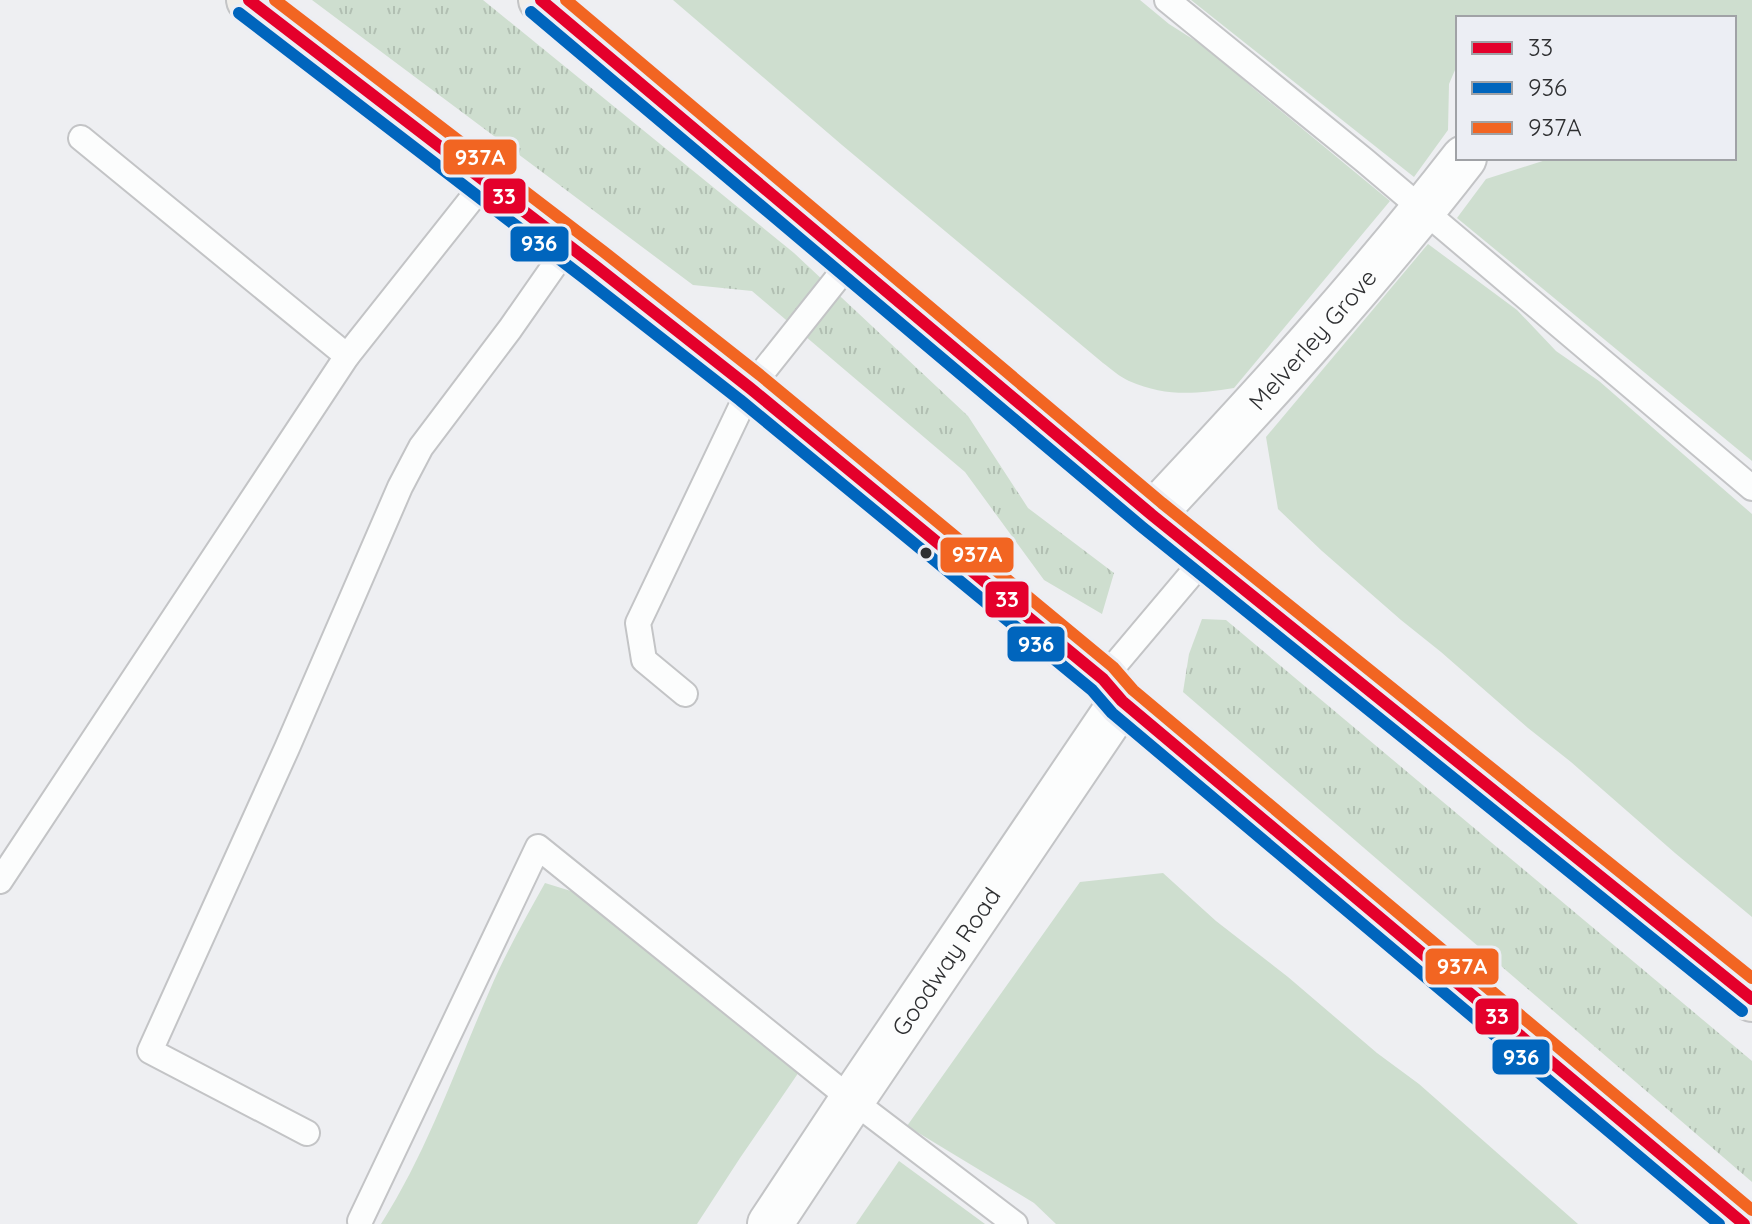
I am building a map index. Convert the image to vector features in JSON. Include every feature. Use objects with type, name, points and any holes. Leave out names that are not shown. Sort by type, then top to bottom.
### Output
[{"type":"main road","points":[[249,0],[750,388],[1113,690],[1744,1224]]},
{"type":"main road","points":[[541,0],[1152,515],[1752,999]]},
{"type":"street","name":"Melverley Grove","points":[[1152,515],[1242,420],[1423,211],[1462,160]]},
{"type":"street","name":"Goodway Road","points":[[770,1224],[1113,690]]},
{"type":"lane","points":[[1167,0],[1352,150],[1752,488]]},
{"type":"lane","points":[[81,138],[347,356]]},
{"type":"lane","points":[[1,878],[347,356],[485,182]]},
{"type":"lane","points":[[307,1133],[150,1051],[421,447],[502,341],[568,246]]},
{"type":"lane","points":[[685,694],[644,660],[638,623],[750,388],[851,261]]},
{"type":"lane","points":[[1113,690],[1205,558]]},
{"type":"lane","points":[[360,1221],[538,847],[852,1100],[1015,1224]]},
{"type":"green space","points":[[312,0],[483,0],[794,253],[968,416],[1028,508],[1114,573],[1102,614],[1044,580],[965,472],[752,291],[693,285]]},
{"type":"green space","points":[[673,0],[1140,0],[1169,24],[1210,50],[1390,201],[1234,388],[1181,393],[1156,390],[1126,379],[1103,363]]},
{"type":"green space","points":[[1191,0],[1752,0],[1752,461],[1457,218],[1486,179],[1546,160],[1736,160],[1736,16],[1456,16],[1456,68],[1449,84],[1448,130],[1414,177]]},
{"type":"green space","points":[[1428,244],[1517,310],[1556,351],[1599,381],[1752,514],[1752,917],[1401,620],[1278,509],[1266,437]]},
{"type":"green space","points":[[1202,619],[1226,620],[1752,1061],[1752,1182],[1183,692],[1189,654]]},
{"type":"green space","points":[[1163,873],[1216,921],[1419,1084],[1578,1224],[1056,1224],[1034,1203],[907,1126],[1080,882]]},
{"type":"green space","points":[[545,883],[587,896],[801,1069],[697,1224],[381,1224],[426,1140],[495,978]]},
{"type":"green space","points":[[899,1161],[985,1224],[856,1224]]},
{"type":"transit line","name":"33","points":[[249,0],[750,388],[1103,679],[1122,701],[1744,1224]]},
{"type":"transit line","name":"937A","points":[[275,0],[760,375],[1113,667],[1133,690],[1752,1210]]},
{"type":"transit line","name":"33","points":[[541,0],[1152,515],[1752,999]]},
{"type":"transit line","name":"937A","points":[[566,0],[1162,503],[1752,978]]},
{"type":"transit line","name":"936","points":[[531,12],[1142,527],[1742,1011]]},
{"type":"transit line","name":"936","points":[[239,13],[740,400],[1092,690],[1112,713],[1719,1224]]}]
